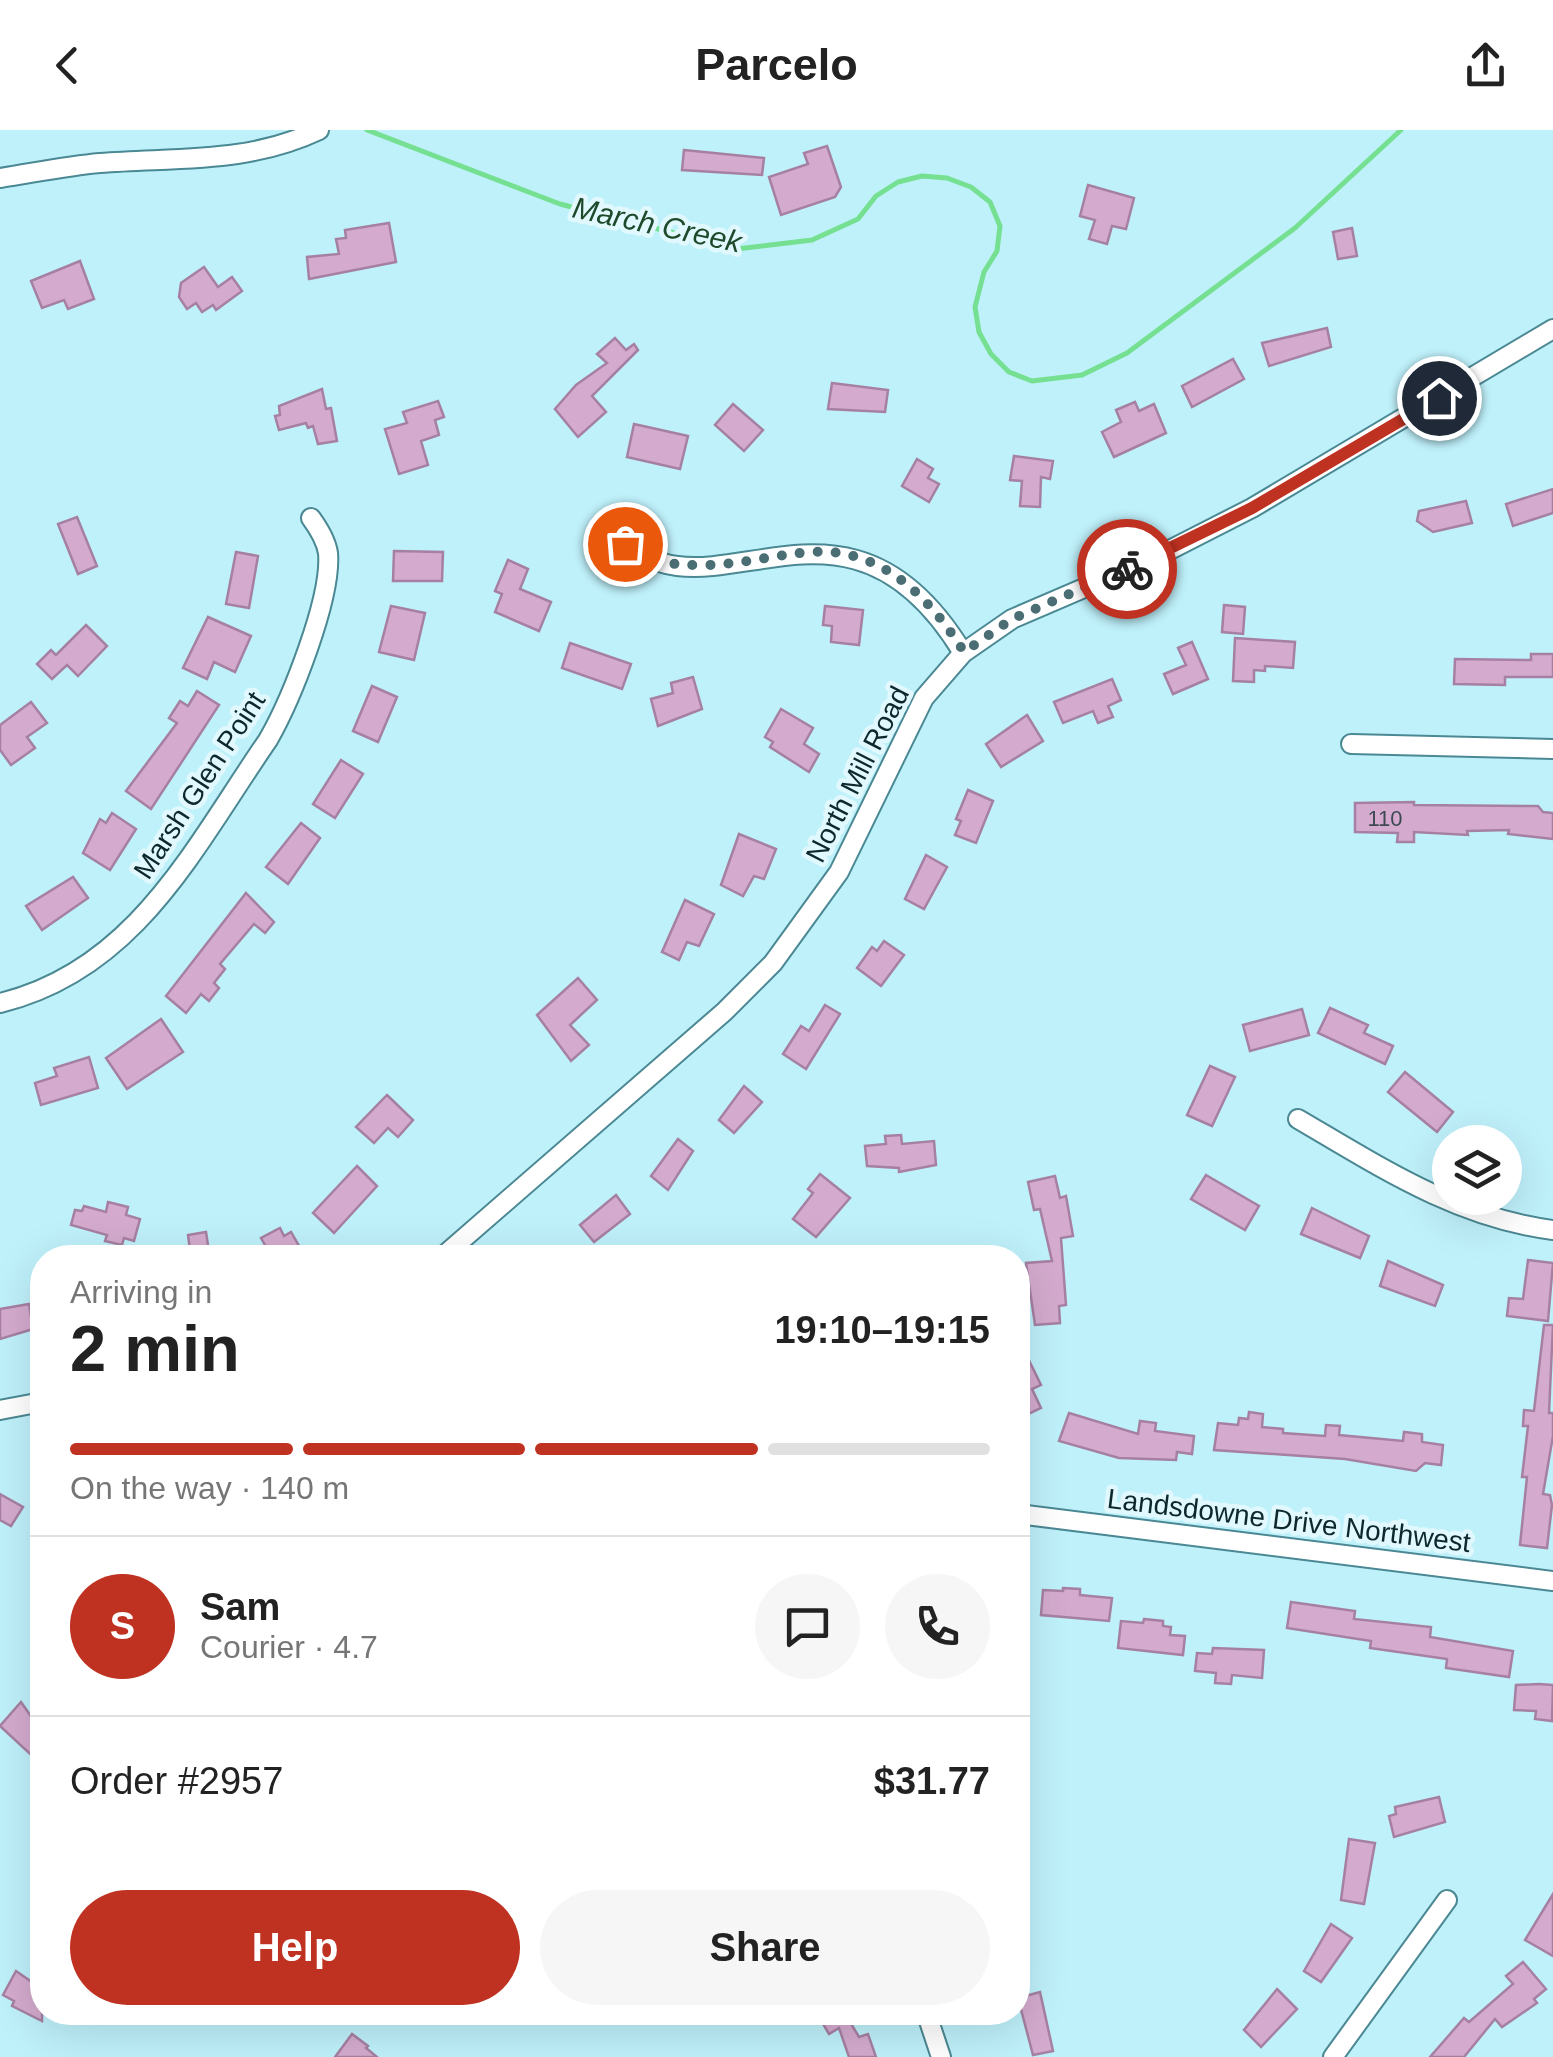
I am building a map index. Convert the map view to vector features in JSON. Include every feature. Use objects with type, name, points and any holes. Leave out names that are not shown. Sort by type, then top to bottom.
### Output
[{"type":"street","points":[[0,178],[99,164],[228,159],[286,146],[319,130]]},
{"type":"street","name":"North Mill Road","points":[[456,1245],[724,1012],[774,963],[839,872],[924,698],[964,652],[1012,619],[1154,558],[1252,508],[1553,329]]},
{"type":"street","name":"Marsh Glen Point","points":[[0,1003],[64,981],[124,939],[150,909],[268,740],[285,710],[308,649],[328,568],[325,541],[311,518]]},
{"type":"street","points":[[614,530],[639,554],[671,565],[726,566],[814,552],[867,560],[892,572],[922,596],[964,652]]},
{"type":"street","points":[[1351,744],[1553,748]]},
{"type":"street","points":[[1298,1119],[1420,1190],[1475,1214],[1553,1230]]},
{"type":"street","points":[[0,1410],[30,1404]]},
{"type":"street","name":"Landsdowne Drive Northwest","points":[[1030,1516],[1553,1581]]},
{"type":"street","points":[[1333,2057],[1447,1900]]},
{"type":"street","points":[[931,2025],[942,2057]]},
{"type":"building","points":[[827,146],[841,187],[835,197],[781,215],[769,177],[808,164],[804,153]]},
{"type":"building","points":[[684,150],[764,158],[762,175],[682,170]]},
{"type":"building","points":[[1088,185],[1134,198],[1126,229],[1112,226],[1107,244],[1089,239],[1095,220],[1080,216]]},
{"type":"building","points":[[389,223],[396,262],[309,279],[307,257],[339,254],[336,239],[346,238],[345,230]]},
{"type":"building","points":[[1352,228],[1357,256],[1338,259],[1333,232]]},
{"type":"building","points":[[80,261],[94,299],[68,309],[64,300],[42,308],[31,281]]},
{"type":"building","points":[[204,267],[218,287],[232,277],[242,291],[216,310],[213,305],[202,312],[196,303],[187,309],[179,297],[181,283]]},
{"type":"building","points":[[1327,328],[1331,347],[1269,366],[1262,343]]},
{"type":"building","points":[[615,338],[626,350],[634,344],[638,350],[592,396],[606,412],[578,437],[555,409],[576,385],[607,363],[597,354]]},
{"type":"building","points":[[1233,359],[1244,379],[1192,407],[1182,386]]},
{"type":"building","points":[[832,383],[888,390],[885,412],[828,409]]},
{"type":"building","points":[[322,389],[326,409],[331,408],[337,441],[318,444],[313,426],[308,428],[306,423],[279,430],[275,416],[280,415],[279,406]]},
{"type":"building","points":[[438,401],[444,417],[435,420],[439,435],[421,441],[428,465],[399,474],[385,429],[407,423],[403,412]]},
{"type":"building","points":[[1135,402],[1139,411],[1154,404],[1166,433],[1114,457],[1102,432],[1121,422],[1116,410]]},
{"type":"building","points":[[733,404],[763,430],[744,451],[715,425]]},
{"type":"building","points":[[634,424],[688,436],[680,469],[627,457]]},
{"type":"building","points":[[1014,456],[1053,461],[1050,479],[1041,477],[1040,507],[1020,506],[1022,481],[1010,480]]},
{"type":"building","points":[[917,459],[933,469],[928,478],[939,484],[929,502],[902,486]]},
{"type":"building","points":[[1553,489],[1553,513],[1513,526],[1506,504]]},
{"type":"building","points":[[1466,501],[1472,523],[1433,532],[1417,521],[1419,511]]},
{"type":"building","points":[[77,517],[97,566],[78,574],[58,524]]},
{"type":"building","points":[[394,551],[443,552],[442,581],[393,581]]},
{"type":"building","points":[[236,552],[258,556],[249,608],[226,604]]},
{"type":"building","points":[[508,560],[528,569],[520,589],[551,602],[539,631],[495,612],[502,594],[495,591]]},
{"type":"building","points":[[1224,605],[1245,607],[1243,634],[1222,632]]},
{"type":"building","points":[[391,606],[425,613],[414,660],[379,652]]},
{"type":"building","points":[[825,606],[863,610],[859,645],[831,642],[832,626],[823,625]]},
{"type":"building","points":[[208,617],[251,636],[235,672],[214,662],[207,679],[183,668]]},
{"type":"building","points":[[86,625],[107,646],[78,676],[67,665],[52,679],[37,664],[51,650],[56,655]]},
{"type":"building","points":[[1235,638],[1295,642],[1293,668],[1265,666],[1265,671],[1254,670],[1254,682],[1233,681]]},
{"type":"building","points":[[1192,642],[1208,679],[1173,694],[1164,674],[1186,665],[1178,648]]},
{"type":"building","points":[[570,643],[631,664],[622,689],[562,668]]},
{"type":"building","points":[[1531,654],[1553,654],[1553,677],[1505,677],[1505,685],[1454,684],[1455,659],[1531,660]]},
{"type":"building","points":[[693,677],[702,709],[658,726],[651,699],[673,693],[671,683]]},
{"type":"building","points":[[1112,679],[1121,700],[1108,706],[1113,717],[1098,723],[1093,711],[1063,723],[1054,702]]},
{"type":"building","points":[[372,686],[397,697],[378,742],[353,731]]},
{"type":"building","points":[[197,691],[219,705],[151,809],[126,791],[177,723],[169,718],[180,701],[188,706]]},
{"type":"building","points":[[31,702],[47,723],[27,737],[35,748],[11,765],[0,750],[0,725]]},
{"type":"building","points":[[781,709],[813,728],[804,744],[819,754],[809,772],[770,747],[773,742],[765,737]]},
{"type":"building","points":[[1027,715],[1043,741],[1001,767],[986,744]]},
{"type":"building","points":[[341,760],[363,774],[335,818],[313,804]]},
{"type":"building","points":[[968,790],[993,801],[976,843],[955,835],[961,821],[956,819]]},
{"type":"building","points":[[1355,803],[1538,806],[1543,812],[1553,813],[1553,839],[1508,834],[1509,830],[1467,831],[1468,835],[1414,832],[1414,842],[1397,842],[1398,833],[1355,832]]},
{"type":"building","points":[[112,813],[136,829],[110,870],[83,853],[100,819],[106,823]]},
{"type":"building","points":[[301,823],[320,838],[288,884],[266,867]]},
{"type":"building","points":[[739,834],[776,849],[764,879],[754,876],[743,896],[721,885]]},
{"type":"building","points":[[926,855],[947,867],[924,909],[905,899]]},
{"type":"building","points":[[73,877],[88,898],[42,930],[26,906]]},
{"type":"building","points":[[246,893],[274,922],[265,933],[254,924],[220,964],[225,969],[214,983],[219,988],[209,1001],[201,994],[186,1013],[166,996]]},
{"type":"building","points":[[685,900],[714,914],[699,946],[687,942],[679,960],[662,952]]},
{"type":"building","points":[[884,941],[904,955],[881,986],[857,968],[872,947],[877,951]]},
{"type":"building","points":[[578,978],[597,1000],[570,1025],[589,1045],[571,1061],[537,1015]]},
{"type":"building","points":[[825,1005],[840,1014],[806,1069],[783,1054],[801,1026],[809,1031]]},
{"type":"building","points":[[1330,1008],[1368,1025],[1364,1033],[1393,1046],[1385,1064],[1318,1033]]},
{"type":"building","points":[[1302,1009],[1309,1035],[1250,1051],[1243,1025]]},
{"type":"building","points":[[161,1019],[183,1052],[127,1089],[106,1058]]},
{"type":"building","points":[[89,1057],[98,1088],[41,1105],[35,1083],[57,1076],[54,1068]]},
{"type":"building","points":[[1210,1066],[1235,1077],[1212,1126],[1187,1115]]},
{"type":"building","points":[[1405,1072],[1453,1112],[1443,1125],[1432,1128],[1388,1092]]},
{"type":"building","points":[[744,1086],[762,1102],[734,1133],[719,1120]]},
{"type":"building","points":[[387,1095],[413,1120],[398,1137],[388,1128],[374,1143],[356,1127]]},
{"type":"building","points":[[901,1135],[902,1144],[934,1141],[936,1165],[899,1172],[899,1168],[867,1166],[865,1146],[886,1144],[885,1136]]},
{"type":"building","points":[[678,1139],[693,1151],[668,1190],[651,1176]]},
{"type":"building","points":[[357,1166],[377,1186],[334,1233],[313,1213]]},
{"type":"building","points":[[820,1174],[850,1198],[816,1237],[793,1219],[813,1193],[808,1189]]},
{"type":"building","points":[[1206,1175],[1259,1206],[1245,1230],[1191,1199]]},
{"type":"building","points":[[1055,1176],[1060,1198],[1066,1196],[1073,1236],[1061,1238],[1066,1305],[1059,1306],[1060,1323],[1035,1325],[1030,1263],[1052,1261],[1040,1209],[1034,1210],[1028,1182]]},
{"type":"building","points":[[616,1195],[630,1214],[594,1242],[580,1225]]},
{"type":"building","points":[[108,1202],[128,1207],[126,1215],[140,1219],[134,1241],[124,1238],[122,1245],[105,1241],[107,1235],[71,1225],[75,1210],[82,1211],[84,1206],[106,1212]]},
{"type":"building","points":[[1312,1208],[1369,1236],[1360,1258],[1301,1234]]},
{"type":"building","points":[[280,1228],[284,1236],[291,1232],[298,1245],[265,1245],[261,1238]]},
{"type":"building","points":[[206,1232],[208,1245],[189,1245],[188,1235]]},
{"type":"building","points":[[1528,1260],[1553,1263],[1548,1321],[1507,1316],[1509,1298],[1523,1299]]},
{"type":"building","points":[[1388,1261],[1443,1285],[1435,1306],[1380,1286]]},
{"type":"building","points":[[29,1304],[30,1330],[0,1339],[0,1309]]},
{"type":"building","points":[[1544,1325],[1553,1325],[1549,1413],[1553,1413],[1553,1436],[1543,1494],[1550,1495],[1552,1505],[1547,1548],[1520,1545],[1527,1477],[1522,1477],[1528,1426],[1523,1426],[1524,1410],[1534,1411]]},
{"type":"building","points":[[1030,1363],[1041,1385],[1032,1389],[1041,1408],[1030,1413]]},
{"type":"building","points":[[1249,1412],[1263,1414],[1262,1427],[1283,1429],[1283,1433],[1325,1436],[1326,1425],[1340,1426],[1339,1435],[1403,1441],[1404,1432],[1422,1434],[1422,1442],[1443,1445],[1441,1465],[1425,1463],[1416,1471],[1345,1459],[1214,1450],[1218,1423],[1238,1425],[1239,1418],[1248,1419]]},
{"type":"building","points":[[1069,1413],[1138,1434],[1140,1421],[1156,1423],[1155,1431],[1194,1436],[1192,1454],[1177,1452],[1176,1460],[1119,1458],[1059,1441]]},
{"type":"building","points":[[0,1494],[23,1507],[11,1526],[0,1520]]},
{"type":"building","points":[[1080,1589],[1080,1595],[1112,1598],[1109,1621],[1041,1615],[1043,1590]]},
{"type":"building","points":[[1291,1602],[1355,1611],[1354,1619],[1431,1627],[1430,1637],[1513,1651],[1509,1677],[1446,1668],[1447,1659],[1370,1648],[1371,1641],[1287,1628]]},
{"type":"building","points":[[1144,1619],[1163,1621],[1163,1626],[1171,1627],[1170,1635],[1185,1636],[1183,1655],[1118,1648],[1121,1621],[1143,1623]]},
{"type":"building","points":[[1213,1648],[1264,1650],[1262,1678],[1232,1675],[1231,1684],[1215,1683],[1216,1673],[1195,1671],[1197,1653],[1212,1654]]},
{"type":"building","points":[[1516,1685],[1553,1685],[1552,1721],[1535,1719],[1536,1711],[1514,1710]]},
{"type":"building","points":[[21,1702],[30,1715],[30,1754],[0,1726]]},
{"type":"building","points":[[1439,1797],[1445,1822],[1394,1837],[1389,1816],[1396,1814],[1395,1807]]},
{"type":"building","points":[[1349,1839],[1375,1843],[1364,1904],[1341,1900]]},
{"type":"building","points":[[1553,1894],[1553,1956],[1525,1940]]},
{"type":"building","points":[[1331,1924],[1352,1938],[1321,1982],[1304,1971]]},
{"type":"building","points":[[1523,1962],[1546,1989],[1534,1999],[1537,2003],[1502,2027],[1495,2019],[1464,2057],[1430,2057],[1464,2018],[1469,2022],[1513,1984],[1506,1976]]},
{"type":"building","points":[[16,1971],[30,1981],[30,2015],[12,2006],[14,2001],[3,1995]]},
{"type":"building","points":[[1277,1989],[1297,2009],[1261,2047],[1244,2030]]},
{"type":"building","points":[[1040,1992],[1053,2051],[1033,2055],[1025,2025],[1030,2025],[1030,1995]]},
{"type":"building","points":[[824,2025],[852,2025],[859,2037],[868,2034],[876,2057],[849,2057],[839,2028],[829,2034]]},
{"type":"building","points":[[352,2034],[368,2046],[377,2057],[335,2057]]},
{"type":"waterway","name":"March Creek","points":[[367,130],[560,204],[737,249],[812,240],[858,219],[876,196],[898,182],[922,176],[947,178],[971,187],[990,202],[1000,226],[997,251],[984,272],[975,307],[979,332],[991,354],[1009,372],[1032,381],[1082,375],[1127,353],[1295,228],[1401,130]]},
{"type":"way so far","points":[[625,544],[655,562],[671,565],[726,566],[814,552],[867,560],[892,572],[922,596],[964,652],[1012,619],[1127,569]]},
{"type":"route","points":[[1127,569],[1252,508],[1439,398]]}]
